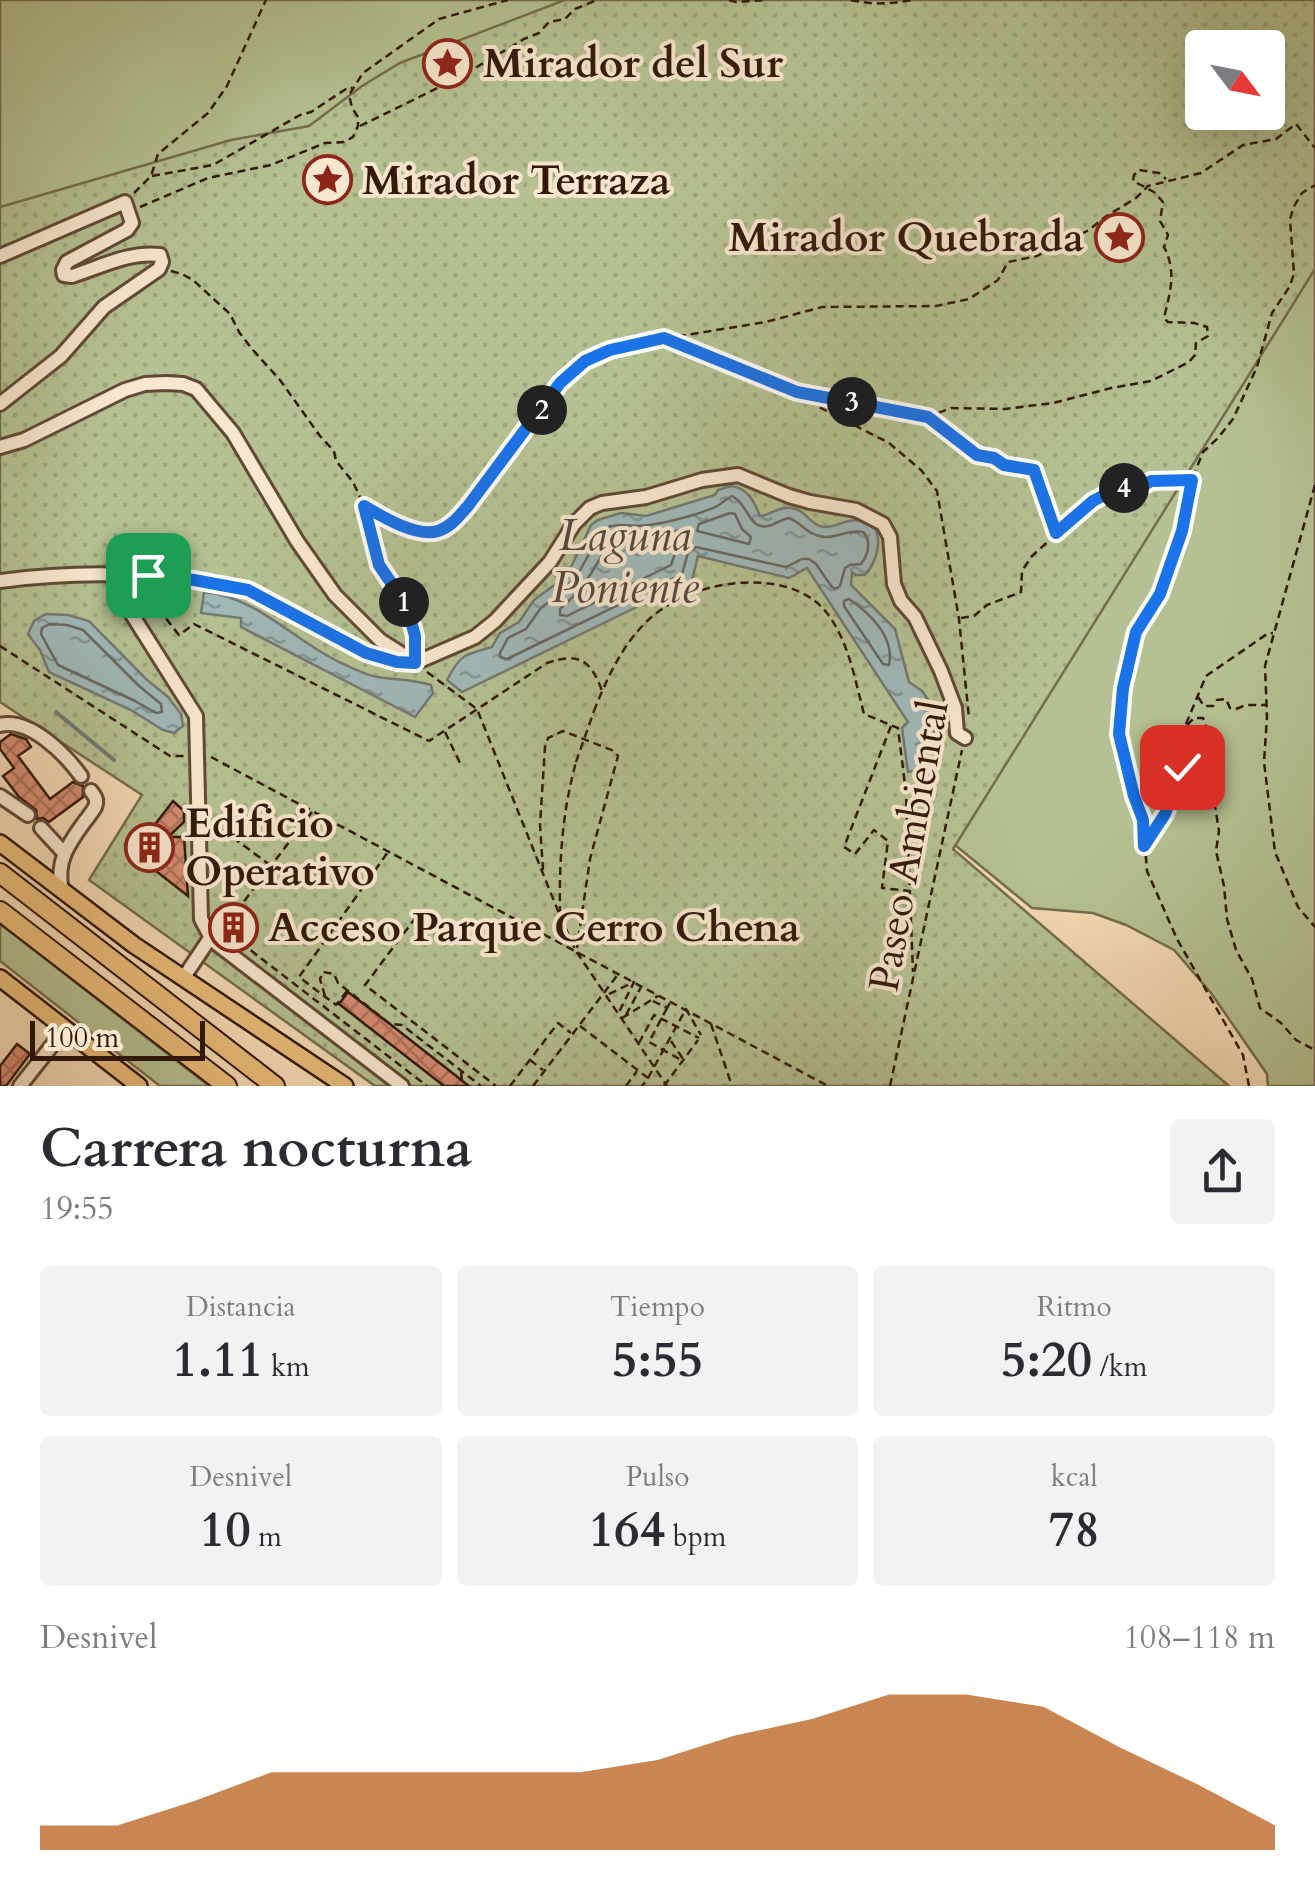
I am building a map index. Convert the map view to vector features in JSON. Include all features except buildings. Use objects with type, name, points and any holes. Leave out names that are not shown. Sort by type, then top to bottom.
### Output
[{"type":"highway","points":[[0,873],[275,1086]]},
{"type":"highway","points":[[0,910],[227,1086]]},
{"type":"main road","points":[[0,842],[134,945],[345,1086]]},
{"type":"main road","points":[[1,980],[130,1083]]},
{"type":"street","points":[[0,256],[127,207],[132,223],[126,230],[67,262],[64,275],[154,254],[162,262],[160,269],[104,307],[61,356],[0,404]]},
{"type":"street","points":[[0,447],[24,440],[124,390],[166,383],[196,389],[233,433],[335,595],[380,640],[415,663]]},
{"type":"street","points":[[0,582],[132,574],[248,590],[366,653],[415,663],[474,637],[495,621],[550,562],[574,524],[590,508],[738,475],[789,496],[856,510],[883,524],[890,536],[894,584],[901,600],[916,617],[941,670],[955,708],[957,733],[965,738]]},
{"type":"street","points":[[132,574],[126,595],[131,613],[196,716],[201,918],[210,938],[402,1086]]},
{"type":"street","points":[[0,725],[16,724],[52,744],[81,776]]},
{"type":"street","points":[[62,890],[59,876],[64,853],[96,806],[91,791]]},
{"type":"street","points":[[0,796],[28,815]]},
{"type":"street","points":[[42,828],[64,853]]},
{"type":"street","points":[[184,977],[210,938]]},
{"type":"street","points":[[20,1086],[65,1028]]},
{"type":"path","points":[[127,207],[151,176],[158,154],[208,113],[227,86],[266,0]]},
{"type":"path","points":[[127,207],[208,178],[271,165],[325,143],[344,142],[358,126],[349,95],[363,73],[439,19],[508,0]]},
{"type":"path","points":[[358,126],[460,78],[524,38],[539,33],[550,22],[565,19],[597,0]]},
{"type":"path","points":[[729,0],[766,0]]},
{"type":"path","points":[[852,0],[892,4],[912,0]]},
{"type":"path","points":[[151,176],[213,165],[353,88]]},
{"type":"path","points":[[364,506],[390,522],[420,531],[435,532],[452,524],[560,383],[585,361],[610,350],[766,322],[822,307],[936,306],[969,299],[998,280],[1008,262],[1037,256],[1089,230],[1148,186],[1201,173],[1243,145],[1276,139],[1296,124],[1315,148]]},
{"type":"path","points":[[928,417],[951,408],[1006,409],[1052,402],[1151,381],[1184,366],[1195,354],[1196,343],[1208,336],[1206,327],[1168,322],[1164,318],[1173,286],[1170,259],[1164,247],[1168,235],[1160,221],[1163,202],[1154,192],[1133,181],[1140,170],[1159,173],[1168,181]]},
{"type":"path","points":[[1249,1086],[1243,1055],[1177,939],[1147,871],[1143,820],[1119,734],[1123,688],[1136,632],[1160,594],[1182,531],[1202,452],[1233,419],[1258,367],[1272,313],[1294,273],[1290,220],[1293,208],[1302,193],[1315,186]]},
{"type":"path","points":[[160,269],[182,274],[230,314],[239,332],[280,380],[354,482],[379,565],[407,606],[415,636],[415,663],[477,709],[576,951],[666,1085],[701,1035],[686,1010]]},
{"type":"path","points":[[664,338],[797,392],[928,417],[977,455],[1034,470],[1056,533]]},
{"type":"path","name":"Paseo Ambiental","points":[[797,392],[889,444],[921,470],[938,491],[959,618],[970,716],[890,1086]]},
{"type":"path","points":[[959,618],[974,616],[987,604],[1021,592],[1022,571],[1032,556],[1093,501],[1116,489],[1139,488],[1151,481],[1192,480]]},
{"type":"path","points":[[1315,484],[1265,666],[1264,762],[1275,852],[1298,907],[1315,927]]},
{"type":"path","points":[[132,574],[179,634],[194,624],[429,741],[547,663],[562,658],[586,662],[596,672],[602,691]]},
{"type":"path","points":[[560,916],[559,865],[568,792],[594,711],[620,656],[662,609],[695,593],[748,581],[776,584],[825,610],[843,639],[864,714],[898,728],[906,793],[914,978]]},
{"type":"path","points":[[1144,846],[1165,814],[1182,767],[1186,726],[1206,676],[1274,632]]},
{"type":"path","points":[[0,646],[170,756],[207,754],[828,1086]]},
{"type":"path","points":[[1197,696],[1204,706],[1214,706],[1217,700],[1226,699],[1230,708],[1236,709],[1266,705]]},
{"type":"path","points":[[1186,726],[1194,718],[1204,718],[1220,831],[1216,851],[1236,950],[1252,979],[1260,1008],[1281,1022],[1296,1040],[1315,1050]]},
{"type":"path","points":[[891,725],[844,847],[855,854],[874,830],[888,840],[882,888],[910,891]]},
{"type":"path","points":[[444,730],[461,765]]},
{"type":"path","points":[[544,876],[540,826],[545,747],[548,738],[563,732],[618,756],[590,859],[576,951]]},
{"type":"path","points":[[313,811],[224,928],[427,1086]]},
{"type":"path","points":[[198,812],[271,866]]},
{"type":"path","points":[[348,991],[336,1004],[300,978],[388,851]]},
{"type":"path","points":[[416,918],[365,985],[496,1086]]},
{"type":"path","points":[[326,996],[320,979],[327,971],[390,1024],[402,1025],[481,1086]]},
{"type":"path","points":[[532,1086],[619,974]]},
{"type":"path","points":[[605,994],[634,982]]},
{"type":"path","points":[[622,1016],[634,982]]},
{"type":"path","points":[[622,1016],[642,986]]},
{"type":"path","points":[[622,1016],[661,996]]},
{"type":"path","points":[[639,1044],[661,996]]},
{"type":"path","points":[[626,997],[634,1001]]},
{"type":"path","points":[[652,1000],[667,1008]]},
{"type":"path","points":[[644,1051],[670,1001]]},
{"type":"path","points":[[642,1086],[656,1068],[686,1010]]},
{"type":"path","points":[[654,1014],[699,1038]]},
{"type":"path","points":[[710,1022],[732,1086]]},
{"type":"path","points":[[510,1086],[558,1023],[573,1034]]},
{"type":"path","points":[[579,1025],[648,1078]]},
{"type":"path","points":[[670,1040],[683,1060]]},
{"type":"path","points":[[649,1042],[683,1060]]},
{"type":"path","points":[[530,1060],[544,1071]]},
{"type":"path","points":[[460,1070],[462,1080]]},
{"type":"path","points":[[626,1086],[638,1070]]},
{"type":"green space","points":[[0,0],[1315,0],[1315,1086],[1268,1086],[1267,1074],[1211,993],[1174,950],[1093,913],[1032,908],[955,845],[975,715],[0,586]]},
{"type":"green space","points":[[565,0],[1315,0],[1315,269],[953,849],[1229,1086],[375,1086],[89,880],[142,795],[0,702],[0,207],[231,140],[309,126],[400,63]]},
{"type":"green space","points":[[0,924],[209,1086],[160,1086],[0,961]]},
{"type":"water","name":"Laguna Poniente","points":[[731,486],[746,492],[760,516],[791,508],[824,527],[856,520],[873,527],[878,542],[874,560],[865,575],[852,572],[851,585],[895,629],[909,682],[931,704],[935,721],[933,743],[919,770],[908,772],[902,728],[908,722],[807,568],[789,578],[698,556],[692,580],[462,692],[447,680],[460,660],[492,647],[500,633],[519,622],[534,600],[557,583],[572,565],[591,525],[598,520],[621,513],[646,516],[715,495]]},
{"type":"water","points":[[204,592],[242,602],[324,654],[359,671],[431,685],[433,693],[415,717],[241,627],[241,618],[201,613]]},
{"type":"water","points":[[46,614],[89,621],[168,697],[181,714],[183,726],[174,733],[163,730],[131,710],[49,672],[28,634],[34,621]]},
{"type":"waterway","points":[[56,712],[114,760]]},
{"type":"place","name":"Mirador del Sur","points":[[448,63]]},
{"type":"place","name":"Mirador Terraza","points":[[327,180]]},
{"type":"place","name":"Mirador Quebrada","points":[[1119,237]]},
{"type":"place","name":"Edificio Operativo","points":[[150,847]]},
{"type":"place","name":"Acceso Parque Cerro Chena","points":[[233,927]]},
{"type":"route","points":[[148,575],[248,590],[366,653],[415,663],[415,636],[407,606],[379,565],[364,506],[390,522],[420,531],[435,532],[452,524],[560,383],[585,361],[610,350],[664,338],[797,392],[928,417],[977,455],[1034,470],[1056,533],[1093,501],[1116,489],[1139,488],[1151,481],[1192,480],[1182,531],[1160,594],[1136,632],[1123,688],[1119,734],[1143,820],[1144,846],[1165,814],[1182,767]]}]
